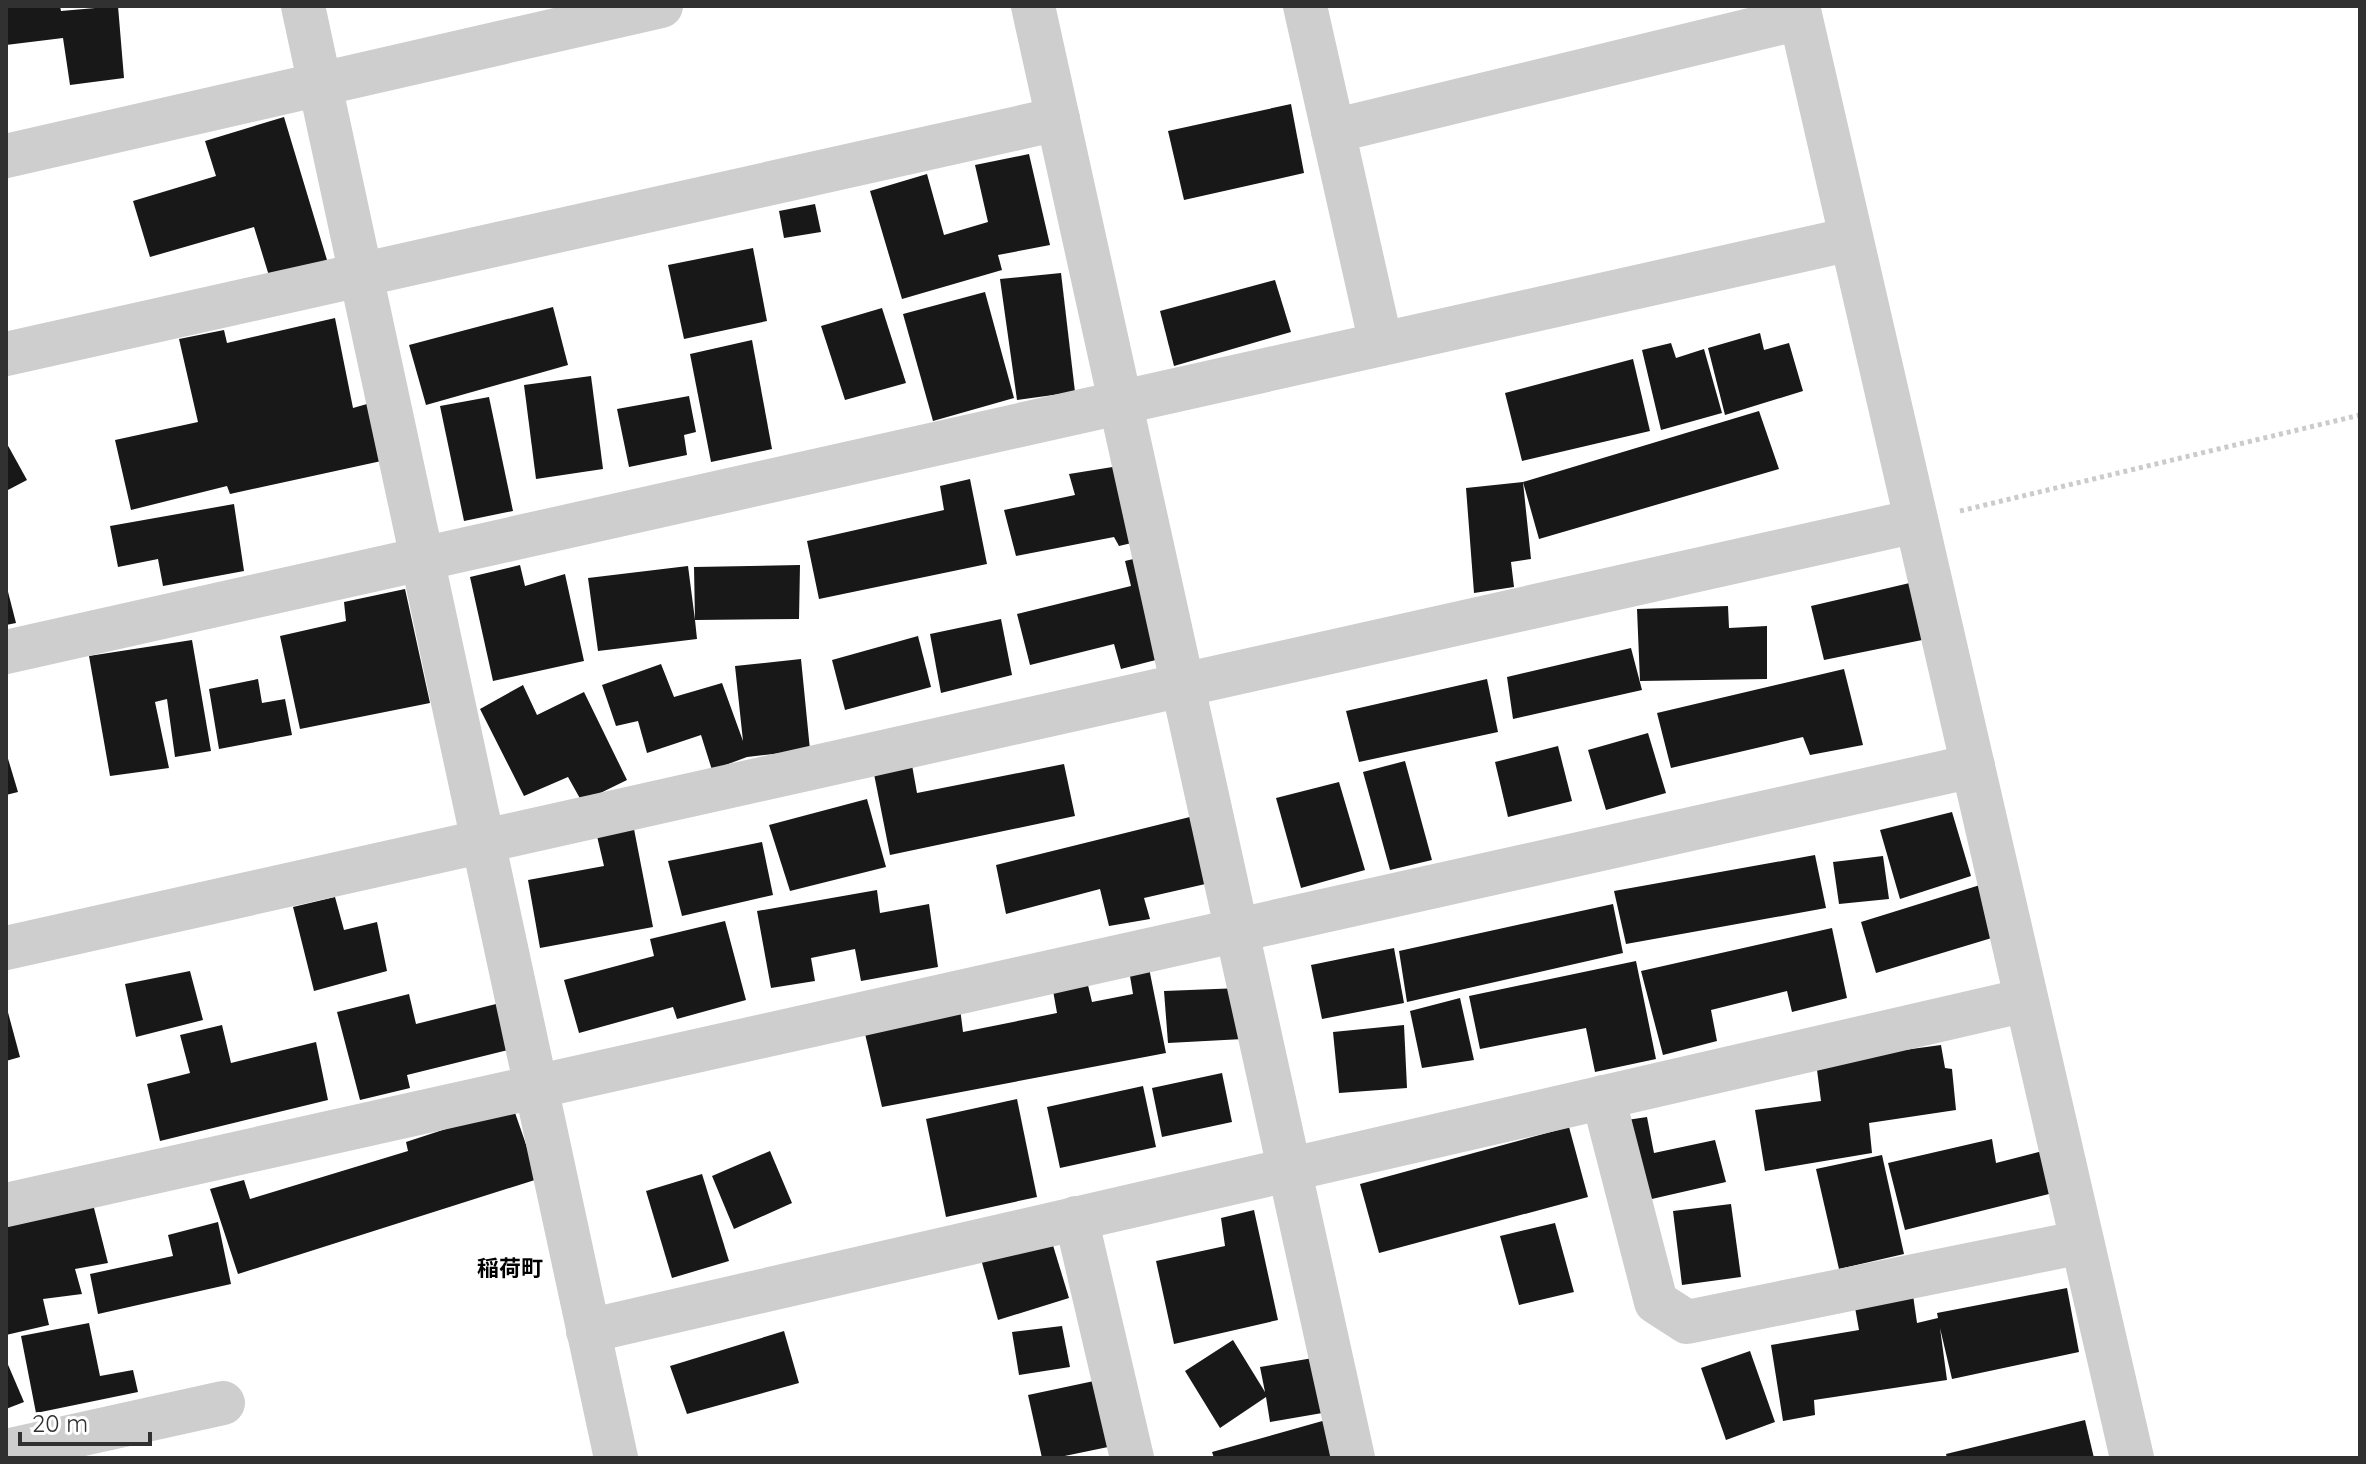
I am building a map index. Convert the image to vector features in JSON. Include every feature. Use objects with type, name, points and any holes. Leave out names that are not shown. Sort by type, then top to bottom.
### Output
[{"type":"street","points":[[303,6],[616,1458]]},
{"type":"street","points":[[6,156],[661,6]]},
{"type":"street","points":[[1033,6],[1353,1458]]},
{"type":"street","points":[[1305,6],[1381,344]]},
{"type":"street","points":[[1333,131],[1799,12],[2132,1458]]},
{"type":"street","points":[[6,354],[1058,119]]},
{"type":"street","points":[[6,652],[1851,239]]},
{"type":"street","points":[[6,948],[1916,521]]},
{"type":"street","points":[[6,1205],[1973,766]]},
{"type":"street","points":[[588,1331],[2026,1000]]},
{"type":"street","points":[[1603,1097],[1656,1302],[1687,1322],[2082,1242]]},
{"type":"street","points":[[1076,1218],[1132,1458]]},
{"type":"street","points":[[6,1451],[223,1403]]},
{"type":"path","points":[[1916,521],[2360,415]]},
{"type":"building","points":[[6,6],[60,6],[61,11],[118,6],[124,78],[70,85],[63,38],[6,45]]},
{"type":"building","points":[[1291,104],[1304,173],[1184,200],[1168,131]]},
{"type":"building","points":[[284,117],[327,260],[270,279],[254,227],[150,257],[133,201],[216,176],[205,141]]},
{"type":"building","points":[[1029,154],[1050,245],[998,255],[1002,270],[902,299],[870,191],[927,174],[944,235],[988,222],[975,165]]},
{"type":"building","points":[[815,204],[821,232],[784,238],[779,211]]},
{"type":"building","points":[[753,248],[767,321],[684,339],[668,265]]},
{"type":"building","points":[[1061,273],[1075,392],[1017,400],[1000,279]]},
{"type":"building","points":[[1275,280],[1291,332],[1174,366],[1160,311]]},
{"type":"building","points":[[985,292],[1014,398],[933,421],[903,314]]},
{"type":"building","points":[[553,307],[568,365],[426,405],[409,345]]},
{"type":"building","points":[[882,308],[906,383],[845,400],[821,326]]},
{"type":"building","points":[[335,318],[353,408],[374,402],[386,460],[230,494],[227,486],[131,510],[115,440],[198,422],[179,339],[224,330],[227,343]]},
{"type":"building","points":[[1760,333],[1764,350],[1789,343],[1803,391],[1725,415],[1708,348]]},
{"type":"building","points":[[752,340],[772,449],[711,462],[690,354]]},
{"type":"building","points":[[1671,343],[1676,358],[1704,349],[1722,413],[1661,430],[1642,350]]},
{"type":"building","points":[[1633,359],[1650,431],[1522,461],[1505,393]]},
{"type":"building","points":[[591,376],[603,469],[536,479],[524,385]]},
{"type":"building","points":[[689,396],[696,432],[684,435],[687,455],[629,467],[617,409]]},
{"type":"building","points":[[489,397],[513,511],[464,521],[440,406]]},
{"type":"building","points":[[1759,411],[1779,469],[1539,539],[1523,482]]},
{"type":"building","points":[[6,442],[27,480],[6,491]]},
{"type":"building","points":[[1125,465],[1140,541],[1119,546],[1114,537],[1016,556],[1004,510],[1075,495],[1069,474]]},
{"type":"building","points":[[970,479],[987,564],[819,599],[807,541],[944,510],[940,486]]},
{"type":"building","points":[[1523,482],[1531,559],[1511,562],[1514,587],[1474,593],[1466,488]]},
{"type":"building","points":[[234,504],[244,571],[163,586],[158,559],[118,567],[110,526]]},
{"type":"building","points":[[1150,555],[1175,655],[1121,669],[1114,644],[1030,665],[1017,614],[1131,586],[1125,561]]},
{"type":"building","points":[[520,565],[525,586],[565,574],[584,661],[493,681],[470,577]]},
{"type":"building","points":[[800,565],[799,619],[695,620],[694,567]]},
{"type":"building","points":[[688,566],[697,639],[598,651],[588,578]]},
{"type":"building","points":[[1914,582],[1927,639],[1824,660],[1811,606]]},
{"type":"building","points":[[6,584],[16,623],[6,625]]},
{"type":"building","points":[[405,589],[430,703],[300,729],[280,636],[346,621],[344,602]]},
{"type":"building","points":[[1728,606],[1729,628],[1767,626],[1767,679],[1640,681],[1637,609]]},
{"type":"building","points":[[1001,619],[1012,675],[941,693],[930,634]]},
{"type":"building","points":[[918,636],[931,687],[845,710],[832,660]]},
{"type":"building","points":[[192,640],[211,751],[175,757],[167,699],[155,702],[169,768],[110,776],[89,656]]},
{"type":"building","points":[[1631,648],[1642,690],[1513,719],[1507,677]]},
{"type":"building","points":[[801,659],[810,750],[747,757],[712,770],[701,735],[647,753],[638,721],[616,726],[602,685],[661,664],[674,697],[722,683],[743,741],[735,666]]},
{"type":"building","points":[[1844,669],[1863,745],[1810,755],[1803,737],[1671,768],[1657,713]]},
{"type":"building","points":[[258,679],[262,703],[285,699],[292,735],[219,749],[209,689]]},
{"type":"building","points":[[1487,679],[1498,732],[1359,762],[1346,711]]},
{"type":"building","points":[[523,685],[537,715],[584,692],[627,780],[582,802],[568,777],[524,796],[480,709]]},
{"type":"building","points":[[1648,733],[1666,793],[1606,810],[1588,750]]},
{"type":"building","points":[[1558,746],[1572,801],[1508,817],[1495,762]]},
{"type":"building","points":[[6,752],[18,792],[6,795]]},
{"type":"building","points":[[1405,761],[1432,860],[1390,870],[1363,772]]},
{"type":"building","points":[[1064,764],[1075,816],[890,855],[874,774],[912,765],[917,793]]},
{"type":"building","points":[[1339,782],[1365,870],[1301,888],[1276,798]]},
{"type":"building","points":[[867,799],[886,867],[790,891],[769,825]]},
{"type":"building","points":[[1952,812],[1971,876],[1900,899],[1880,830]]},
{"type":"building","points":[[1206,813],[1223,880],[1144,898],[1150,919],[1109,926],[1100,889],[1006,914],[996,865]]},
{"type":"building","points":[[634,829],[653,927],[540,948],[528,880],[604,866],[597,836]]},
{"type":"building","points":[[762,842],[773,895],[682,916],[668,861]]},
{"type":"building","points":[[1815,855],[1826,908],[1626,944],[1614,891]]},
{"type":"building","points":[[1883,856],[1889,899],[1839,904],[1833,862]]},
{"type":"building","points":[[1980,885],[1995,937],[1876,973],[1861,922]]},
{"type":"building","points":[[877,890],[880,913],[929,904],[938,967],[861,981],[855,949],[811,958],[815,981],[771,988],[757,911]]},
{"type":"building","points":[[335,897],[344,930],[377,922],[387,971],[314,991],[293,907]]},
{"type":"building","points":[[1613,904],[1623,953],[1407,1002],[1399,951]]},
{"type":"building","points":[[725,921],[746,1000],[677,1019],[673,1007],[579,1033],[564,980],[654,956],[650,939]]},
{"type":"building","points":[[1832,928],[1847,998],[1792,1012],[1787,991],[1711,1010],[1717,1041],[1663,1055],[1641,971]]},
{"type":"building","points":[[1394,948],[1404,1003],[1322,1019],[1311,965]]},
{"type":"building","points":[[1636,961],[1656,1059],[1595,1072],[1586,1028],[1480,1049],[1469,996]]},
{"type":"building","points":[[1149,968],[1166,1053],[882,1107],[863,1025],[960,1008],[963,1032],[1057,1013],[1052,985],[1086,977],[1092,1002],[1133,994],[1129,970]]},
{"type":"building","points":[[190,971],[203,1020],[136,1037],[125,984]]},
{"type":"building","points":[[1241,988],[1243,1039],[1168,1043],[1164,991]]},
{"type":"building","points":[[409,994],[416,1024],[500,1003],[512,1049],[407,1075],[410,1088],[360,1100],[337,1012]]},
{"type":"building","points":[[1460,998],[1474,1060],[1422,1068],[1410,1011]]},
{"type":"building","points":[[6,1005],[20,1057],[6,1061]]},
{"type":"building","points":[[222,1025],[231,1063],[316,1042],[328,1100],[160,1141],[147,1084],[190,1073],[180,1035]]},
{"type":"building","points":[[1404,1025],[1407,1088],[1339,1093],[1333,1032]]},
{"type":"building","points":[[1941,1045],[1945,1068],[1952,1069],[1956,1110],[1869,1123],[1872,1153],[1765,1171],[1755,1110],[1821,1101],[1816,1062]]},
{"type":"building","points":[[1222,1073],[1232,1122],[1162,1137],[1152,1088]]},
{"type":"building","points":[[1143,1086],[1156,1147],[1060,1168],[1047,1107]]},
{"type":"building","points":[[1017,1099],[1037,1197],[946,1217],[926,1119]]},
{"type":"building","points":[[513,1107],[538,1179],[238,1274],[210,1189],[244,1180],[250,1199],[408,1151],[406,1142]]},
{"type":"building","points":[[1647,1117],[1654,1153],[1715,1140],[1726,1182],[1643,1201],[1627,1120]]},
{"type":"building","points":[[1569,1127],[1588,1197],[1379,1253],[1360,1184]]},
{"type":"building","points":[[1992,1139],[1996,1163],[2050,1149],[2061,1191],[1905,1230],[1888,1163]]},
{"type":"building","points":[[770,1151],[792,1203],[734,1229],[712,1176]]},
{"type":"building","points":[[1882,1155],[1904,1254],[1839,1269],[1816,1169]]},
{"type":"building","points":[[702,1174],[729,1261],[672,1278],[646,1191]]},
{"type":"building","points":[[93,1204],[108,1263],[75,1269],[82,1294],[43,1299],[49,1325],[6,1335],[6,1222]]},
{"type":"building","points":[[1731,1204],[1741,1277],[1682,1285],[1673,1211]]},
{"type":"building","points":[[1254,1210],[1278,1320],[1174,1344],[1156,1261],[1225,1246],[1221,1218]]},
{"type":"building","points":[[218,1222],[231,1284],[98,1314],[90,1274],[173,1256],[168,1235]]},
{"type":"building","points":[[1555,1223],[1574,1292],[1519,1305],[1500,1236]]},
{"type":"building","points":[[1052,1242],[1069,1298],[998,1320],[981,1259]]},
{"type":"building","points":[[2067,1288],[2079,1352],[1952,1379],[1940,1328],[1947,1380],[1814,1400],[1815,1415],[1783,1421],[1771,1345],[1859,1330],[1854,1302],[1913,1295],[1917,1323],[1938,1318],[1937,1313]]},
{"type":"building","points":[[89,1323],[100,1376],[133,1370],[138,1392],[36,1413],[21,1336]]},
{"type":"building","points":[[1062,1326],[1070,1367],[1019,1375],[1012,1332]]},
{"type":"building","points":[[784,1331],[799,1383],[687,1414],[670,1366]]},
{"type":"building","points":[[1233,1340],[1265,1392],[1260,1367],[1325,1356],[1334,1411],[1270,1422],[1266,1397],[1220,1428],[1185,1371]]},
{"type":"building","points":[[1750,1351],[1775,1422],[1726,1440],[1701,1368]]},
{"type":"building","points":[[6,1360],[24,1402],[6,1409]]},
{"type":"building","points":[[1094,1381],[1108,1447],[1042,1458],[1028,1395]]},
{"type":"building","points":[[1333,1418],[1345,1458],[1214,1458],[1212,1452]]},
{"type":"building","points":[[2085,1420],[2094,1458],[1947,1458],[1946,1454]]},
{"type":"district","name":"稲荷町","points":[[510,1268]]}]
